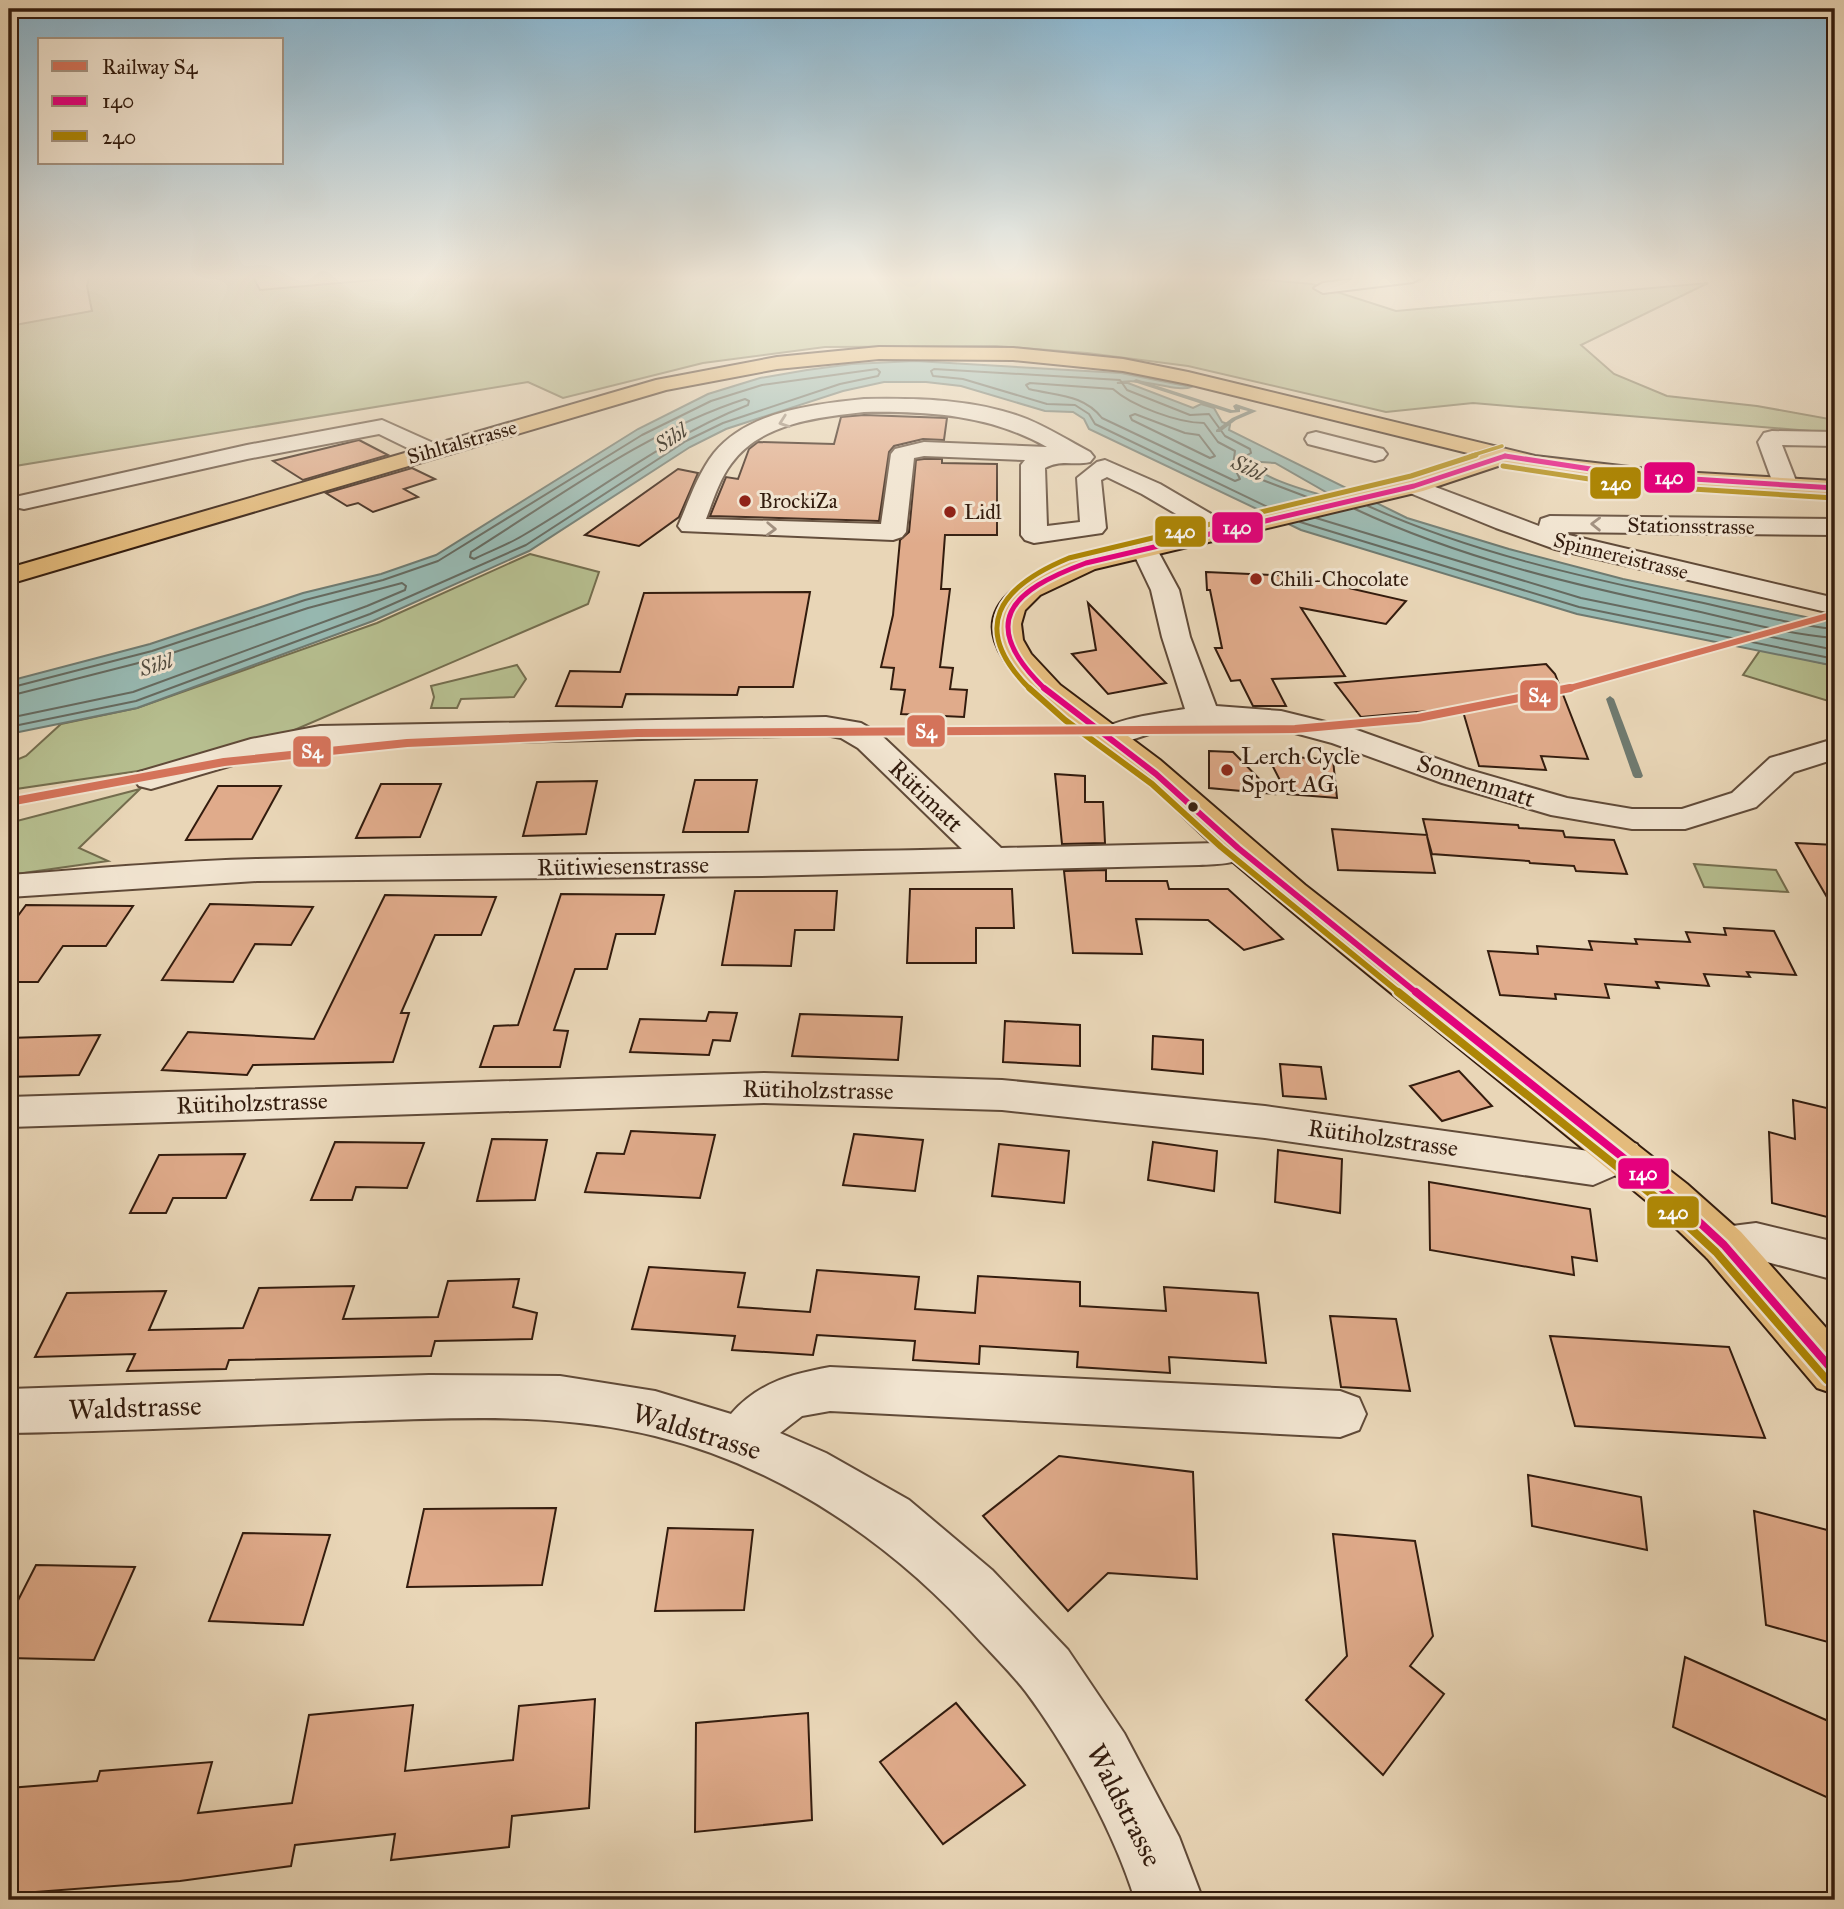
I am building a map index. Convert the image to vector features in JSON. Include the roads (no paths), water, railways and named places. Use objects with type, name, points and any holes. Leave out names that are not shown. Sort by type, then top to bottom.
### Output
[{"type":"main road","name":"Sihltalstrasse","points":[[9,576],[648,388],[715,373],[763,366]]},
{"type":"main road","name":"Sihltalstrasse","points":[[1116,366],[1165,373],[1505,456],[1630,475],[1835,488]]},
{"type":"main road","points":[[1505,456],[1402,489],[1086,563],[1045,580],[1012,604],[1008,620],[1008,638],[1016,657],[1032,675],[1107,738],[1149,767],[1237,848],[1621,1155],[1724,1245],[1835,1373]]},
{"type":"street","points":[[1082,457],[924,449],[903,454],[893,532],[691,527],[715,469],[742,440],[808,413],[849,405],[948,407],[1012,422],[1151,489],[1221,530]]},
{"type":"street","points":[[23,502],[247,452],[382,427],[432,451]]},
{"type":"street","points":[[1786,486],[1769,442],[1772,438],[1835,439]]},
{"type":"street","points":[[1316,439],[1375,454]]},
{"type":"street","points":[[1054,454],[1033,465],[1034,535],[1093,528],[1089,478],[1105,467]]},
{"type":"street","name":"Spinnereistrasse","points":[[1402,489],[1564,543],[1835,606]]},
{"type":"street","name":"Stationsstrasse","points":[[1505,523],[1835,527]]},
{"type":"street","points":[[1144,548],[1165,590],[1176,636],[1203,715]]},
{"type":"street","name":"Sonnenmatt","points":[[1107,738],[1146,725],[1203,715],[1281,720],[1343,736],[1454,776],[1563,808],[1632,819],[1685,819],[1744,800],[1782,765],[1834,749]]},
{"type":"street","name":"Rütimatt","points":[[151,779],[262,746],[306,737],[826,726],[850,730],[869,741],[992,860]]},
{"type":"street","name":"Rütiwiesenstrasse","points":[[9,886],[257,870],[992,860],[1199,855],[1223,853],[1237,848]]},
{"type":"street","name":"Rütiholzstrasse","points":[[9,1112],[777,1088],[1002,1095],[1265,1122],[1593,1168],[1621,1155]]},
{"type":"street","points":[[1724,1245],[1756,1241],[1835,1261]]},
{"type":"street","points":[[741,1440],[766,1410],[794,1395],[830,1389],[1340,1414]]},
{"type":"street","name":"Waldstrasse","points":[[9,1411],[429,1397],[560,1398],[655,1413],[741,1440],[807,1470],[889,1518],[981,1600],[1047,1671],[1102,1755],[1156,1860],[1169,1900]]},
{"type":"water","name":"Sihl","points":[[836,366],[1002,366],[1121,373],[1191,387],[1177,388],[1126,381],[1117,383],[1128,383],[1193,408],[1201,404],[1214,408],[1222,422],[1230,425],[1229,430],[1407,518],[1509,549],[1623,579],[1835,623],[1835,666],[1577,614],[1301,530],[1089,429],[1084,419],[1073,412],[1045,411],[961,386],[926,382],[884,382],[843,391],[726,429],[690,447],[529,551],[373,621],[137,708],[9,734],[9,681],[150,644],[303,593],[381,574],[436,555],[638,429],[708,394],[760,378]],"holes":[[[1248,461],[1275,463],[1331,495],[1328,497],[1285,483],[1263,473]]]},
{"type":"waterway","points":[[1136,381],[1232,412],[1238,411],[1236,406],[1254,411],[1234,419],[1218,431]]},
{"type":"waterway","points":[[1610,699],[1638,776]]},
{"type":"rail line","name":"S4","points":[[9,802],[255,758],[331,749],[484,738],[713,732],[1232,731],[1357,725],[1479,708],[1539,695],[1658,665],[1835,614]]},
{"type":"place","name":"BrockiZa","points":[[745,501]]},
{"type":"place","name":"Lidl","points":[[950,512]]},
{"type":"place","name":"Chili-Chocolate","points":[[1256,579]]},
{"type":"place","name":"Lerch Cycle Sport AG","points":[[1227,770]]}]
